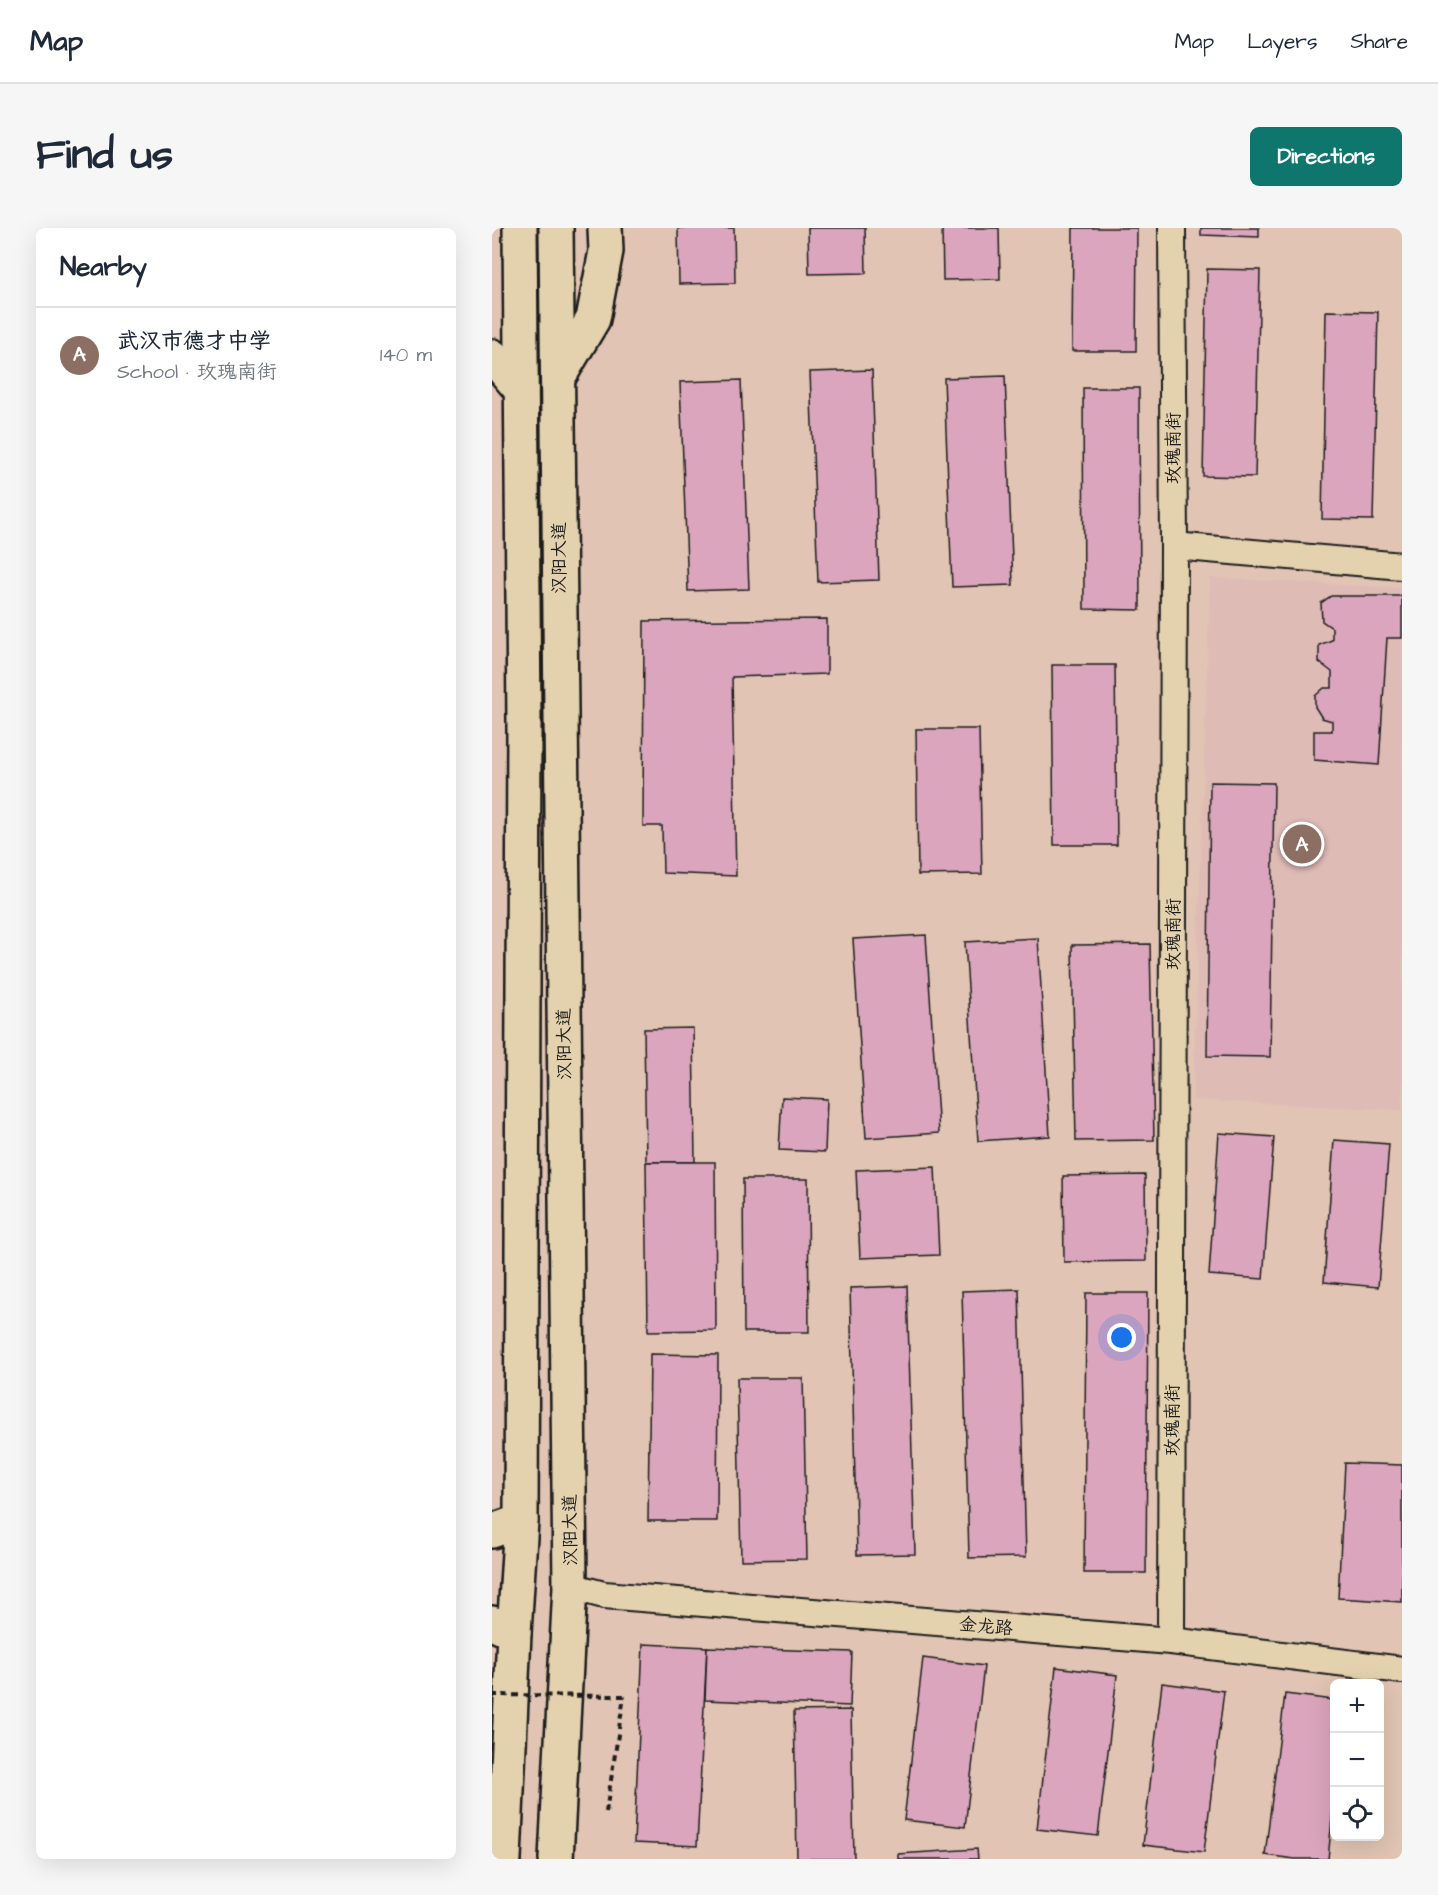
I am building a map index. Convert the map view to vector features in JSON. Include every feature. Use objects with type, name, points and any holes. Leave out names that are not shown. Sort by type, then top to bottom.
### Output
[{"type":"main road","name":"汉阳大道","points":[[504,1859],[503,1628],[524,724],[520,228]]},
{"type":"main road","name":"汉阳大道","points":[[556,228],[570,1586],[556,1859]]},
{"type":"main road","points":[[558,378],[593,319],[606,251],[605,228]]},
{"type":"main road","points":[[492,356],[521,390]]},
{"type":"street","name":"玫瑰南街","points":[[1171,1641],[1174,546],[1172,228]]},
{"type":"street","points":[[1174,546],[1402,566]]},
{"type":"street","name":"金龙路","points":[[570,1586],[604,1595],[1171,1641],[1402,1670]]},
{"type":"path","points":[[492,1695],[624,1696],[606,1812]]},
{"type":"shaded area","points":[[1210,578],[1402,588],[1402,1110],[1193,1100]]},
{"type":"building","points":[[678,228],[734,228],[735,283],[679,284]]},
{"type":"building","points":[[808,228],[865,228],[866,273],[809,274]]},
{"type":"building","points":[[942,228],[999,228],[1000,279],[943,280]]},
{"type":"building","points":[[1073,228],[1137,228],[1136,351],[1072,351]]},
{"type":"building","points":[[1201,228],[1259,228],[1259,237],[1201,235]]},
{"type":"building","points":[[1207,269],[1260,270],[1255,477],[1203,476]]},
{"type":"building","points":[[1326,311],[1378,312],[1373,520],[1322,519]]},
{"type":"building","points":[[872,370],[879,580],[818,582],[810,372]]},
{"type":"building","points":[[1005,376],[1013,585],[952,587],[944,378]]},
{"type":"building","points":[[741,380],[749,589],[688,591],[680,382]]},
{"type":"building","points":[[1083,388],[1139,388],[1140,610],[1084,609]]},
{"type":"building","points":[[1331,596],[1402,596],[1402,638],[1387,638],[1379,765],[1314,760],[1314,731],[1332,731],[1332,721],[1322,718],[1315,707],[1315,696],[1324,688],[1332,688],[1332,672],[1319,662],[1319,645],[1332,640],[1332,628],[1322,621],[1321,603]]},
{"type":"building","points":[[827,619],[827,674],[732,677],[736,876],[663,873],[662,826],[643,826],[644,621]]},
{"type":"building","points":[[1052,665],[1115,665],[1117,845],[1054,845]]},
{"type":"building","points":[[916,729],[979,729],[982,874],[918,875]]},
{"type":"building","points":[[1210,782],[1274,783],[1270,1057],[1207,1056]]},
{"type":"building","points":[[926,935],[939,1133],[866,1138],[853,939]]},
{"type":"building","points":[[1038,938],[1050,1136],[978,1141],[965,942]]},
{"type":"building","points":[[1150,944],[1154,1140],[1076,1141],[1072,945]]},
{"type":"building","points":[[693,1028],[695,1162],[646,1162],[644,1029]]},
{"type":"building","points":[[782,1097],[827,1099],[825,1152],[779,1150]]},
{"type":"building","points":[[1219,1133],[1274,1137],[1263,1279],[1209,1275]]},
{"type":"building","points":[[1334,1140],[1389,1144],[1378,1287],[1324,1282]]},
{"type":"building","points":[[646,1162],[715,1162],[716,1330],[648,1331]]},
{"type":"building","points":[[935,1167],[939,1255],[860,1258],[856,1170]]},
{"type":"building","points":[[1145,1175],[1146,1261],[1064,1262],[1063,1176]]},
{"type":"building","points":[[743,1179],[808,1179],[809,1332],[744,1332]]},
{"type":"building","points":[[907,1286],[915,1554],[857,1555],[850,1288]]},
{"type":"building","points":[[1019,1289],[1026,1557],[969,1558],[962,1291]]},
{"type":"building","points":[[1086,1293],[1148,1293],[1146,1573],[1084,1573]]},
{"type":"building","points":[[650,1354],[718,1355],[717,1521],[648,1521]]},
{"type":"building","points":[[737,1378],[803,1378],[807,1559],[741,1560]]},
{"type":"building","points":[[1345,1463],[1402,1465],[1402,1602],[1338,1598]]},
{"type":"building","points":[[643,1644],[707,1647],[697,1846],[634,1843]]},
{"type":"building","points":[[707,1647],[852,1652],[850,1706],[705,1700]]},
{"type":"building","points":[[923,1658],[984,1666],[965,1827],[904,1820]]},
{"type":"building","points":[[1056,1667],[1117,1675],[1098,1836],[1037,1829]]},
{"type":"building","points":[[1162,1683],[1224,1691],[1204,1852],[1143,1845]]},
{"type":"building","points":[[1285,1694],[1330,1700],[1328,1859],[1295,1859],[1265,1855]]},
{"type":"building","points":[[851,1710],[854,1859],[797,1859],[794,1711]]},
{"type":"building","points":[[977,1849],[978,1859],[898,1859],[898,1854]]},
{"type":"place","name":"武汉市德才中学","points":[[1302,844]]}]
